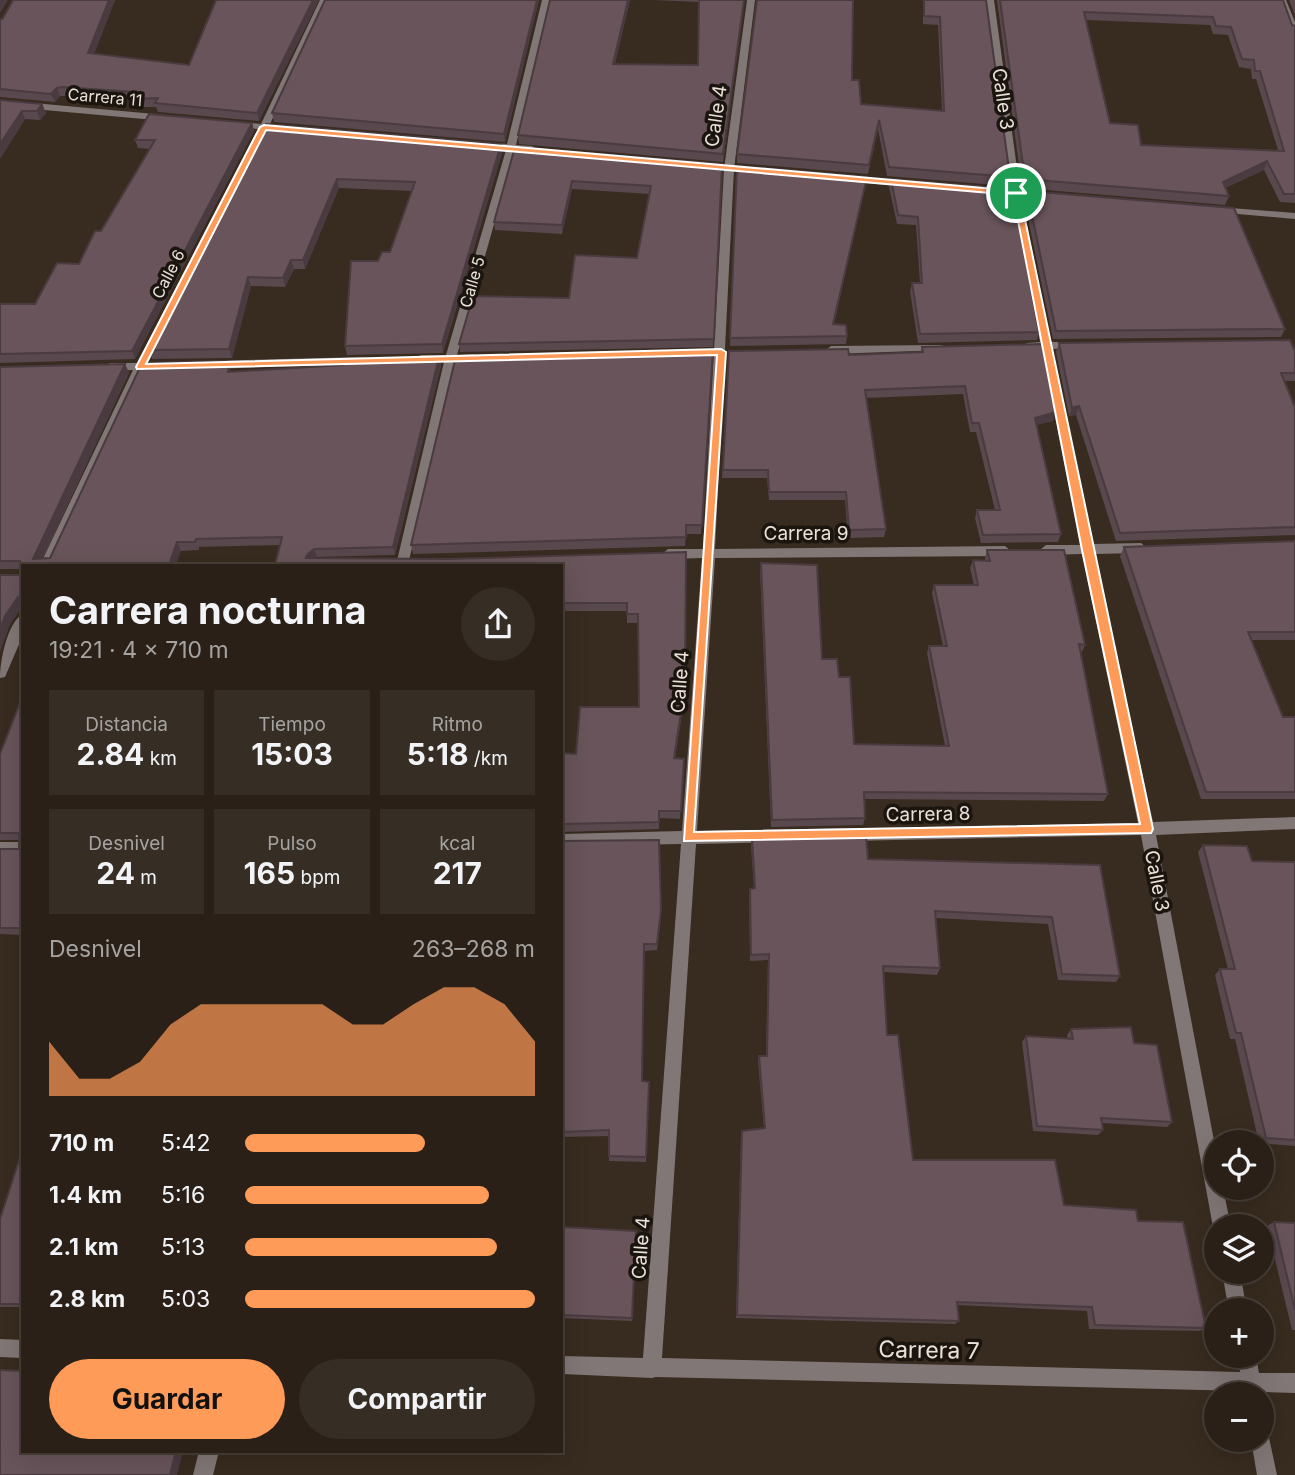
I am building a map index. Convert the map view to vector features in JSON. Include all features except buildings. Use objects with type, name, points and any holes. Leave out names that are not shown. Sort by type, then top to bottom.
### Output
[{"type":"street","name":"Calle 6","points":[[46,564],[140,367],[264,127],[324,0]]},
{"type":"street","name":"Calle 5","points":[[403,563],[450,359],[511,147],[546,0]]},
{"type":"street","name":"Calle 4","points":[[652,1368],[709,552],[729,169],[751,0]]},
{"type":"street","name":"Calle 3","points":[[990,0],[1016,193],[1087,550],[1147,829],[1220,1214]]},
{"type":"street","points":[[1282,0],[1295,32]]},
{"type":"street","name":"Carrera 11","points":[[0,103],[180,119]]},
{"type":"street","points":[[222,123],[291,129]]},
{"type":"street","points":[[470,144],[538,150]]},
{"type":"street","points":[[838,178],[920,185]]},
{"type":"street","points":[[989,191],[1058,196]]},
{"type":"street","points":[[1211,209],[1295,216]]},
{"type":"street","points":[[1018,346],[1087,345]]},
{"type":"street","points":[[816,350],[951,348]]},
{"type":"street","points":[[409,360],[490,358]]},
{"type":"street","points":[[194,365],[382,360]]},
{"type":"street","points":[[98,367],[167,366]]},
{"type":"street","name":"Carrera 9","points":[[653,554],[1156,547]]},
{"type":"street","points":[[0,673],[21,624]]},
{"type":"street","name":"Carrera 8","points":[[563,840],[1147,829],[1295,823]]},
{"type":"street","points":[[0,848],[21,848]]},
{"type":"street","points":[[0,1348],[21,1349]]},
{"type":"street","name":"Carrera 7","points":[[563,1366],[1204,1386]]},
{"type":"street","name":"Carrera 7","points":[[1274,1386],[1295,1383]]},
{"type":"street","points":[[1263,1452],[1267,1475]]},
{"type":"street","points":[[204,1475],[209,1453]]},
{"type":"route","points":[[264,127],[1016,193],[1087,550],[1147,829],[688,837],[721,352],[140,367],[264,127]]}]
